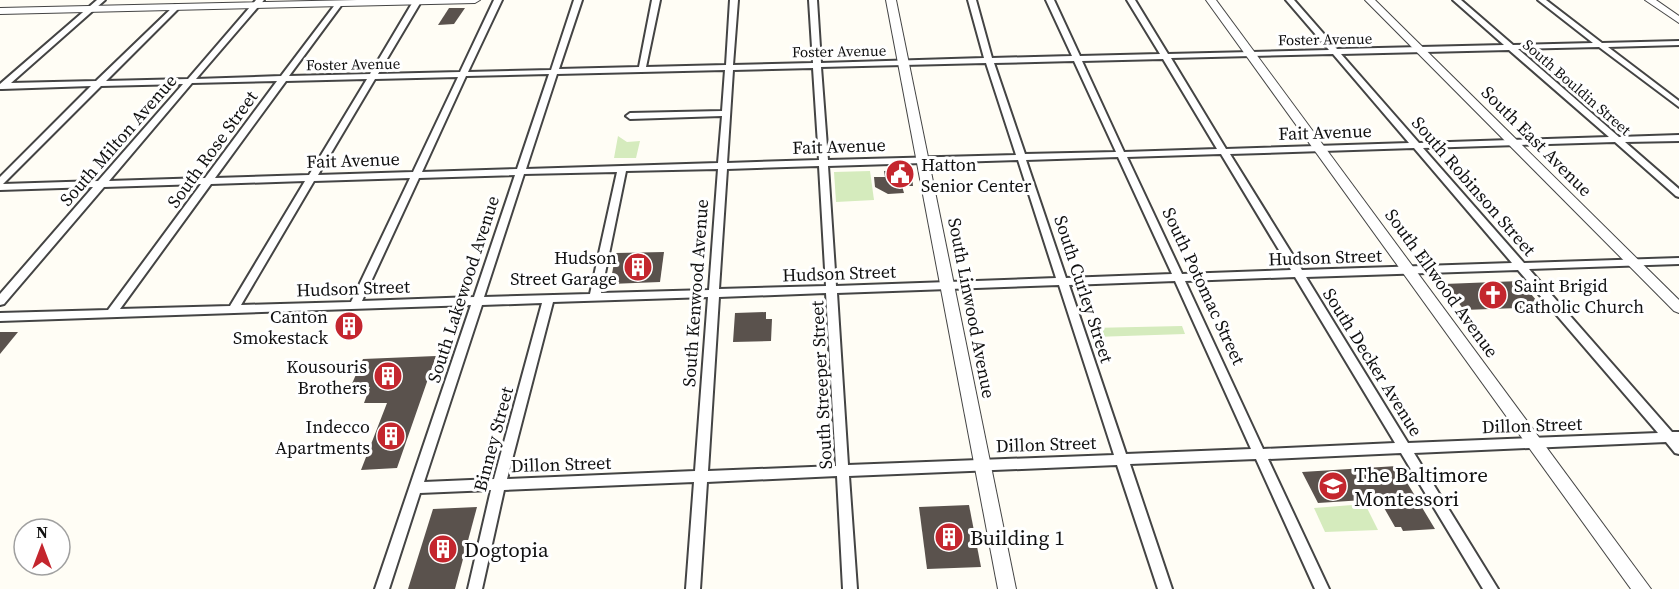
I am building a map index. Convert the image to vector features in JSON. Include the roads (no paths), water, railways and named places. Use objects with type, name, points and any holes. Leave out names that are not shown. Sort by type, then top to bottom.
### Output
[{"type":"street","points":[[1,87],[101,0]]},
{"type":"street","points":[[0,11],[175,7],[258,2],[475,0]]},
{"type":"street","points":[[355,305],[498,0]]},
{"type":"street","name":"South Lakewood Avenue","points":[[382,589],[578,0]]},
{"type":"street","points":[[642,70],[656,0]]},
{"type":"street","name":"South Kenwood Avenue","points":[[693,589],[734,0]]},
{"type":"street","name":"South Streeper Street","points":[[813,0],[849,589]]},
{"type":"street","name":"South Linwood Avenue","points":[[891,0],[1007,589]]},
{"type":"street","name":"South Curley Street","points":[[972,0],[989,61],[1165,589]]},
{"type":"street","name":"South Potomac Street","points":[[1050,0],[1322,589]]},
{"type":"street","name":"South Decker Avenue","points":[[1131,0],[1491,589]]},
{"type":"street","name":"South Ellwood Avenue","points":[[1211,0],[1642,589]]},
{"type":"street","name":"South Robinson Street","points":[[1290,0],[1522,267],[1674,437],[1679,449]]},
{"type":"street","name":"South East Avenue","points":[[1370,0],[1679,308]]},
{"type":"street","name":"South Bouldin Street","points":[[1457,0],[1679,194]]},
{"type":"street","points":[[1542,0],[1679,105]]},
{"type":"street","points":[[1650,0],[1679,20]]},
{"type":"street","points":[[234,307],[418,1]]},
{"type":"street","name":"South Milton Avenue","points":[[0,301],[258,2]]},
{"type":"street","name":"South Rose Street","points":[[111,313],[339,3]]},
{"type":"street","points":[[0,182],[175,7]]},
{"type":"street","name":"Foster Avenue","points":[[1,87],[1679,44]]},
{"type":"street","points":[[630,116],[726,113]]},
{"type":"street","name":"Fait Avenue","points":[[0,187],[1679,138]]},
{"type":"street","points":[[595,297],[622,169]]},
{"type":"street","name":"Hudson Street","points":[[0,317],[234,307],[831,290],[1679,261]]},
{"type":"street","name":"Binney Street","points":[[475,589],[499,485],[549,298]]},
{"type":"street","name":"Dillon Street","points":[[415,488],[1674,437]]},
{"type":"place","name":"Hatton Senior Center","points":[[900,174]]},
{"type":"place","name":"Hudson Street Garage","points":[[638,267]]},
{"type":"place","name":"Saint Brigid Catholic Church","points":[[1493,295]]},
{"type":"place","name":"Canton Smokestack","points":[[349,326]]},
{"type":"place","name":"Kousouris Brothers","points":[[388,376]]},
{"type":"place","name":"Indecco Apartments","points":[[391,436]]},
{"type":"place","name":"The Baltimore Montessori","points":[[1333,486]]},
{"type":"place","name":"Building 1","points":[[949,537]]},
{"type":"place","name":"Dogtopia","points":[[443,549]]}]
